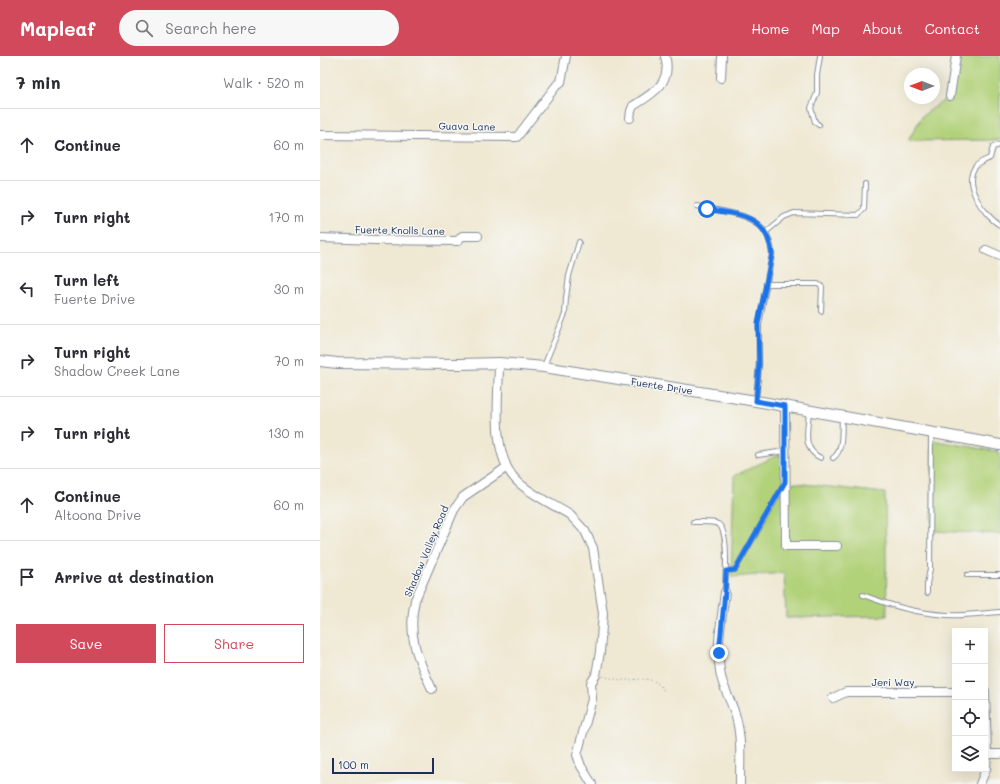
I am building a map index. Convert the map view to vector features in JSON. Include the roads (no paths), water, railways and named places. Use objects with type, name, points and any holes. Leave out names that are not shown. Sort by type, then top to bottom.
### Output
[{"type":"street","name":"Guava Lane","points":[[320,135],[517,137],[556,86],[562,82],[566,56]]},
{"type":"street","points":[[630,118],[633,106],[661,87],[664,82],[666,77],[665,56]]},
{"type":"street","points":[[721,78],[722,56]]},
{"type":"street","points":[[950,96],[956,56]]},
{"type":"street","name":"Fuerte Knolls Lane","points":[[320,238],[458,241],[462,236],[478,236]]},
{"type":"street","points":[[986,250],[1000,256]]},
{"type":"street","name":"Fuerte Drive","points":[[320,361],[337,363],[499,363],[544,367],[756,401],[1000,445]]},
{"type":"street","points":[[499,363],[499,442],[501,455],[507,467],[515,479],[525,488],[570,515],[581,525],[595,554],[603,613],[600,652],[596,675],[591,682],[592,700],[579,746],[578,755],[581,766],[592,784]]},
{"type":"street","points":[[785,406],[786,546],[837,546]]},
{"type":"street","name":"Shadow Valley Road","points":[[432,689],[417,657],[412,632],[411,615],[415,600],[454,510],[463,497],[507,467]]},
{"type":"street","points":[[725,592],[719,662],[720,676],[724,689],[736,715],[738,724],[740,736],[740,784]]},
{"type":"street","name":"Jeri Way","points":[[833,698],[846,692],[952,692]]},
{"type":"street","points":[[985,700],[987,736]]},
{"type":"street","points":[[988,754],[1000,754]]},
{"type":"street","points":[[980,784],[985,772]]},
{"type":"lane","points":[[819,125],[815,122],[811,108],[818,93],[820,56]]},
{"type":"lane","points":[[1000,145],[994,147],[990,158],[978,164],[972,174],[973,190],[981,206],[988,217],[1000,224]]},
{"type":"lane","points":[[766,232],[784,217],[794,213],[858,215],[864,209],[865,184]]},
{"type":"lane","points":[[697,206],[747,217],[758,223],[766,232],[771,243],[772,254],[758,324],[759,364],[756,401]]},
{"type":"lane","points":[[544,367],[565,314],[569,276],[579,242]]},
{"type":"lane","points":[[766,284],[818,284],[822,287],[821,311]]},
{"type":"lane","points":[[810,411],[807,434],[809,448],[815,455],[821,458]]},
{"type":"lane","points":[[833,458],[837,455],[840,449],[842,416]]},
{"type":"lane","points":[[927,594],[930,569],[931,433]]},
{"type":"lane","points":[[758,455],[785,451]]},
{"type":"lane","points":[[726,571],[735,570],[785,482]]},
{"type":"lane","points":[[693,522],[716,523],[723,528],[726,550],[725,592]]},
{"type":"lane","points":[[967,575],[1000,575]]},
{"type":"lane","points":[[864,595],[911,611],[948,615],[1000,612]]}]
